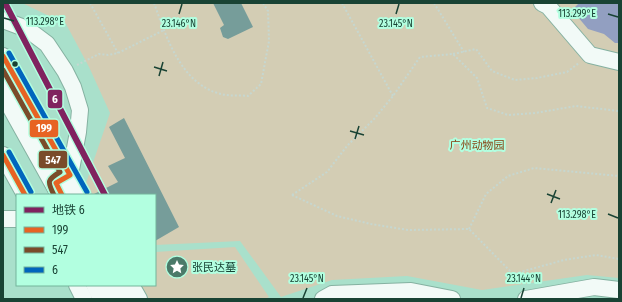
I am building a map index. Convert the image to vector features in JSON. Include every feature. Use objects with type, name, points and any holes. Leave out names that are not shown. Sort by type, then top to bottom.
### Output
[{"type":"main road","points":[[3,89],[59,187]]},
{"type":"main road","points":[[3,116],[59,187]]},
{"type":"main road","points":[[98,286],[104,299]]},
{"type":"main road","points":[[114,286],[121,299]]},
{"type":"street","points":[[547,4],[590,56],[619,62]]},
{"type":"street","points":[[3,20],[26,29],[47,44],[65,71],[73,87],[80,110],[78,132],[59,187]]},
{"type":"street","points":[[3,56],[59,187],[78,194]]},
{"type":"street","points":[[3,155],[24,194]]},
{"type":"street","points":[[3,219],[16,219]]},
{"type":"street","points":[[78,286],[84,299]]},
{"type":"street","points":[[132,286],[139,299]]},
{"type":"street","points":[[526,299],[594,287],[619,290]]},
{"type":"street","points":[[323,299],[332,294],[411,291],[452,299]]},
{"type":"path","points":[[90,3],[118,53]]},
{"type":"path","points":[[154,3],[171,47],[187,72],[207,88],[226,95],[248,96],[261,84],[268,48],[268,11],[263,3]]},
{"type":"path","points":[[342,3],[393,96]]},
{"type":"path","points":[[434,3],[464,52]]},
{"type":"path","points":[[65,71],[99,54],[108,55],[118,53],[164,30]]},
{"type":"path","points":[[590,56],[567,72],[536,78],[515,80],[492,71],[476,49],[453,54],[420,57],[393,96],[375,118],[347,146],[327,172],[292,195],[338,216],[371,224],[408,230],[469,230],[513,274],[564,260],[596,255],[619,259]]},
{"type":"path","points":[[453,54],[477,78],[487,108],[508,115],[536,113],[576,106],[619,111]]},
{"type":"path","points":[[469,230],[486,194],[508,176],[534,168],[619,176]]},
{"type":"green space","name":"广州动物园","points":[[22,3],[619,3],[619,278],[587,275],[482,290],[407,276],[332,280],[281,297],[240,241],[156,245],[156,194],[92,194],[86,183],[110,113],[89,67],[66,24]]},
{"type":"green space","points":[[235,247],[269,297],[265,299],[148,299],[141,286],[156,286],[156,252]]},
{"type":"water","points":[[579,3],[619,3],[619,43],[615,43],[604,34],[588,29],[572,10]]},
{"type":"building","points":[[213,3],[241,3],[253,27],[228,39],[223,37],[220,28],[224,25]]},
{"type":"building","points":[[124,118],[179,227],[156,240],[156,194],[94,194],[118,182],[108,166],[125,158],[109,127]]},
{"type":"metro line","name":"6","points":[[5,3],[104,194]]},
{"type":"transit line","name":"6","points":[[9,53],[87,192]]},
{"type":"transit line","name":"199","points":[[3,56],[70,175],[56,183],[62,194]]},
{"type":"transit line","name":"547","points":[[3,70],[60,172],[51,179],[49,184],[54,194]]},
{"type":"transit line","name":"6","points":[[9,152],[31,192]]},
{"type":"transit line","name":"199","points":[[3,155],[24,194]]},
{"type":"place","name":"张民达墓","points":[[177,267]]}]
